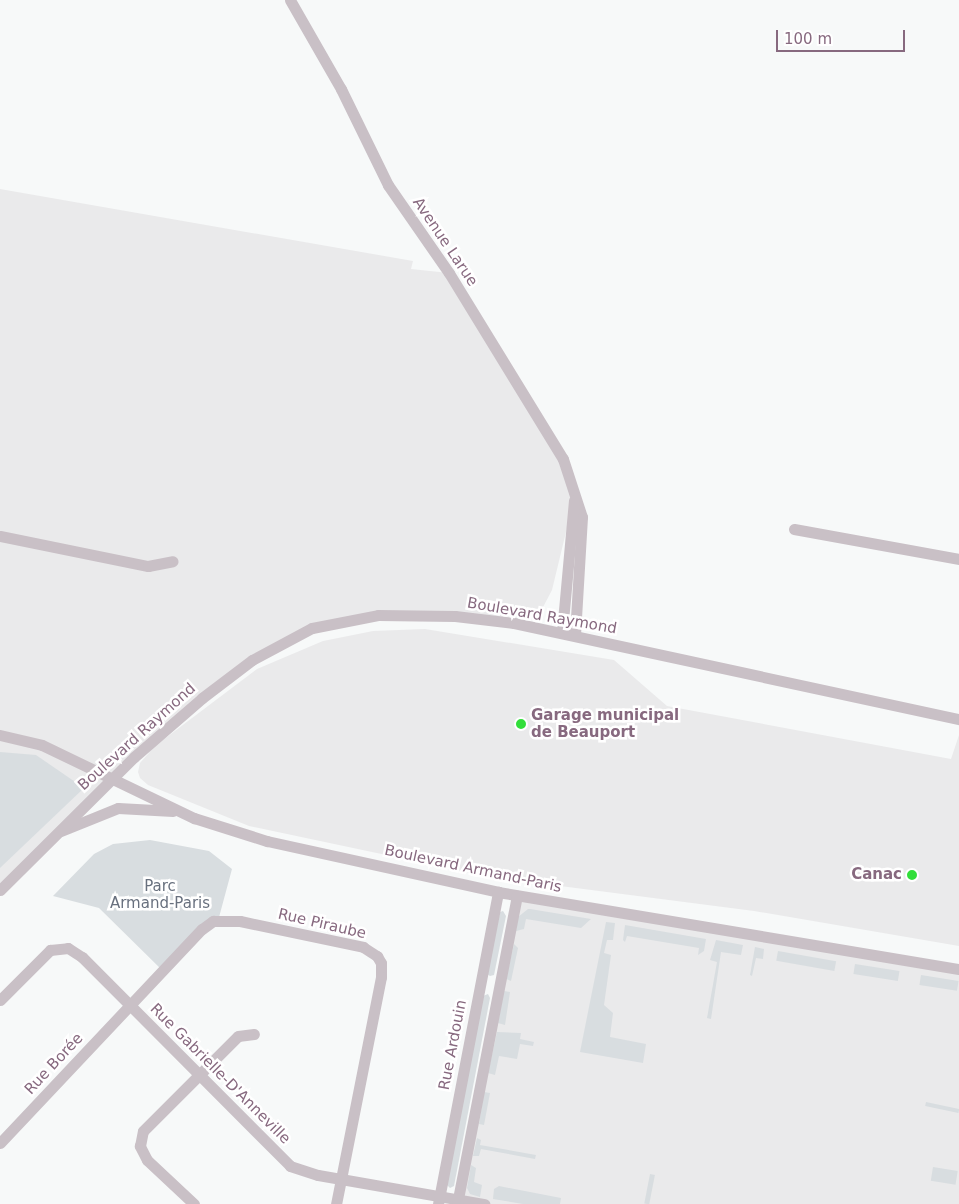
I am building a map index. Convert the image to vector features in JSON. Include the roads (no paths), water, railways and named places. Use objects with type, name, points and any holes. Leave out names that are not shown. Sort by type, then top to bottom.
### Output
[{"type":"street","name":"Avenue Larue","points":[[290,0],[341,89],[388,185],[449,273],[563,459],[574,499],[582,517],[575,635]]},
{"type":"street","name":"Avenue Larue","points":[[562,632],[574,499]]},
{"type":"street","points":[[794,529],[959,559]]},
{"type":"street","points":[[0,536],[148,566],[173,561]]},
{"type":"street","name":"Boulevard Raymond","points":[[0,890],[111,779],[202,698],[252,660],[312,628],[378,615],[426,616],[505,622],[562,632],[959,719]]},
{"type":"street","name":"Boulevard Armand-Paris","points":[[0,735],[42,745],[181,812],[267,841],[517,896],[959,969]]},
{"type":"street","points":[[54,834],[118,808],[181,812]]},
{"type":"street","name":"Rue Ardouin","points":[[439,1200],[498,892]]},
{"type":"street","points":[[457,1202],[517,896]]},
{"type":"street","name":"Rue Piraube","points":[[130,1005],[213,921],[249,923],[363,947],[378,956],[381,976],[336,1204]]},
{"type":"street","name":"Rue Gabrielle-D'Anneville","points":[[0,1000],[50,950],[60,947],[82,957],[290,1166],[439,1200],[485,1204]]},
{"type":"street","name":"Rue Borée","points":[[0,1143],[130,1005]]},
{"type":"street","points":[[194,1204],[147,1160],[140,1146],[143,1131],[238,1036],[254,1034]]},
{"type":"place","name":"Garage municipal de Beauport","points":[[521,724]]},
{"type":"place","name":"Canac","points":[[912,875]]},
{"type":"park label","name":"Parc Armand-Paris","points":[[160,894]]}]
